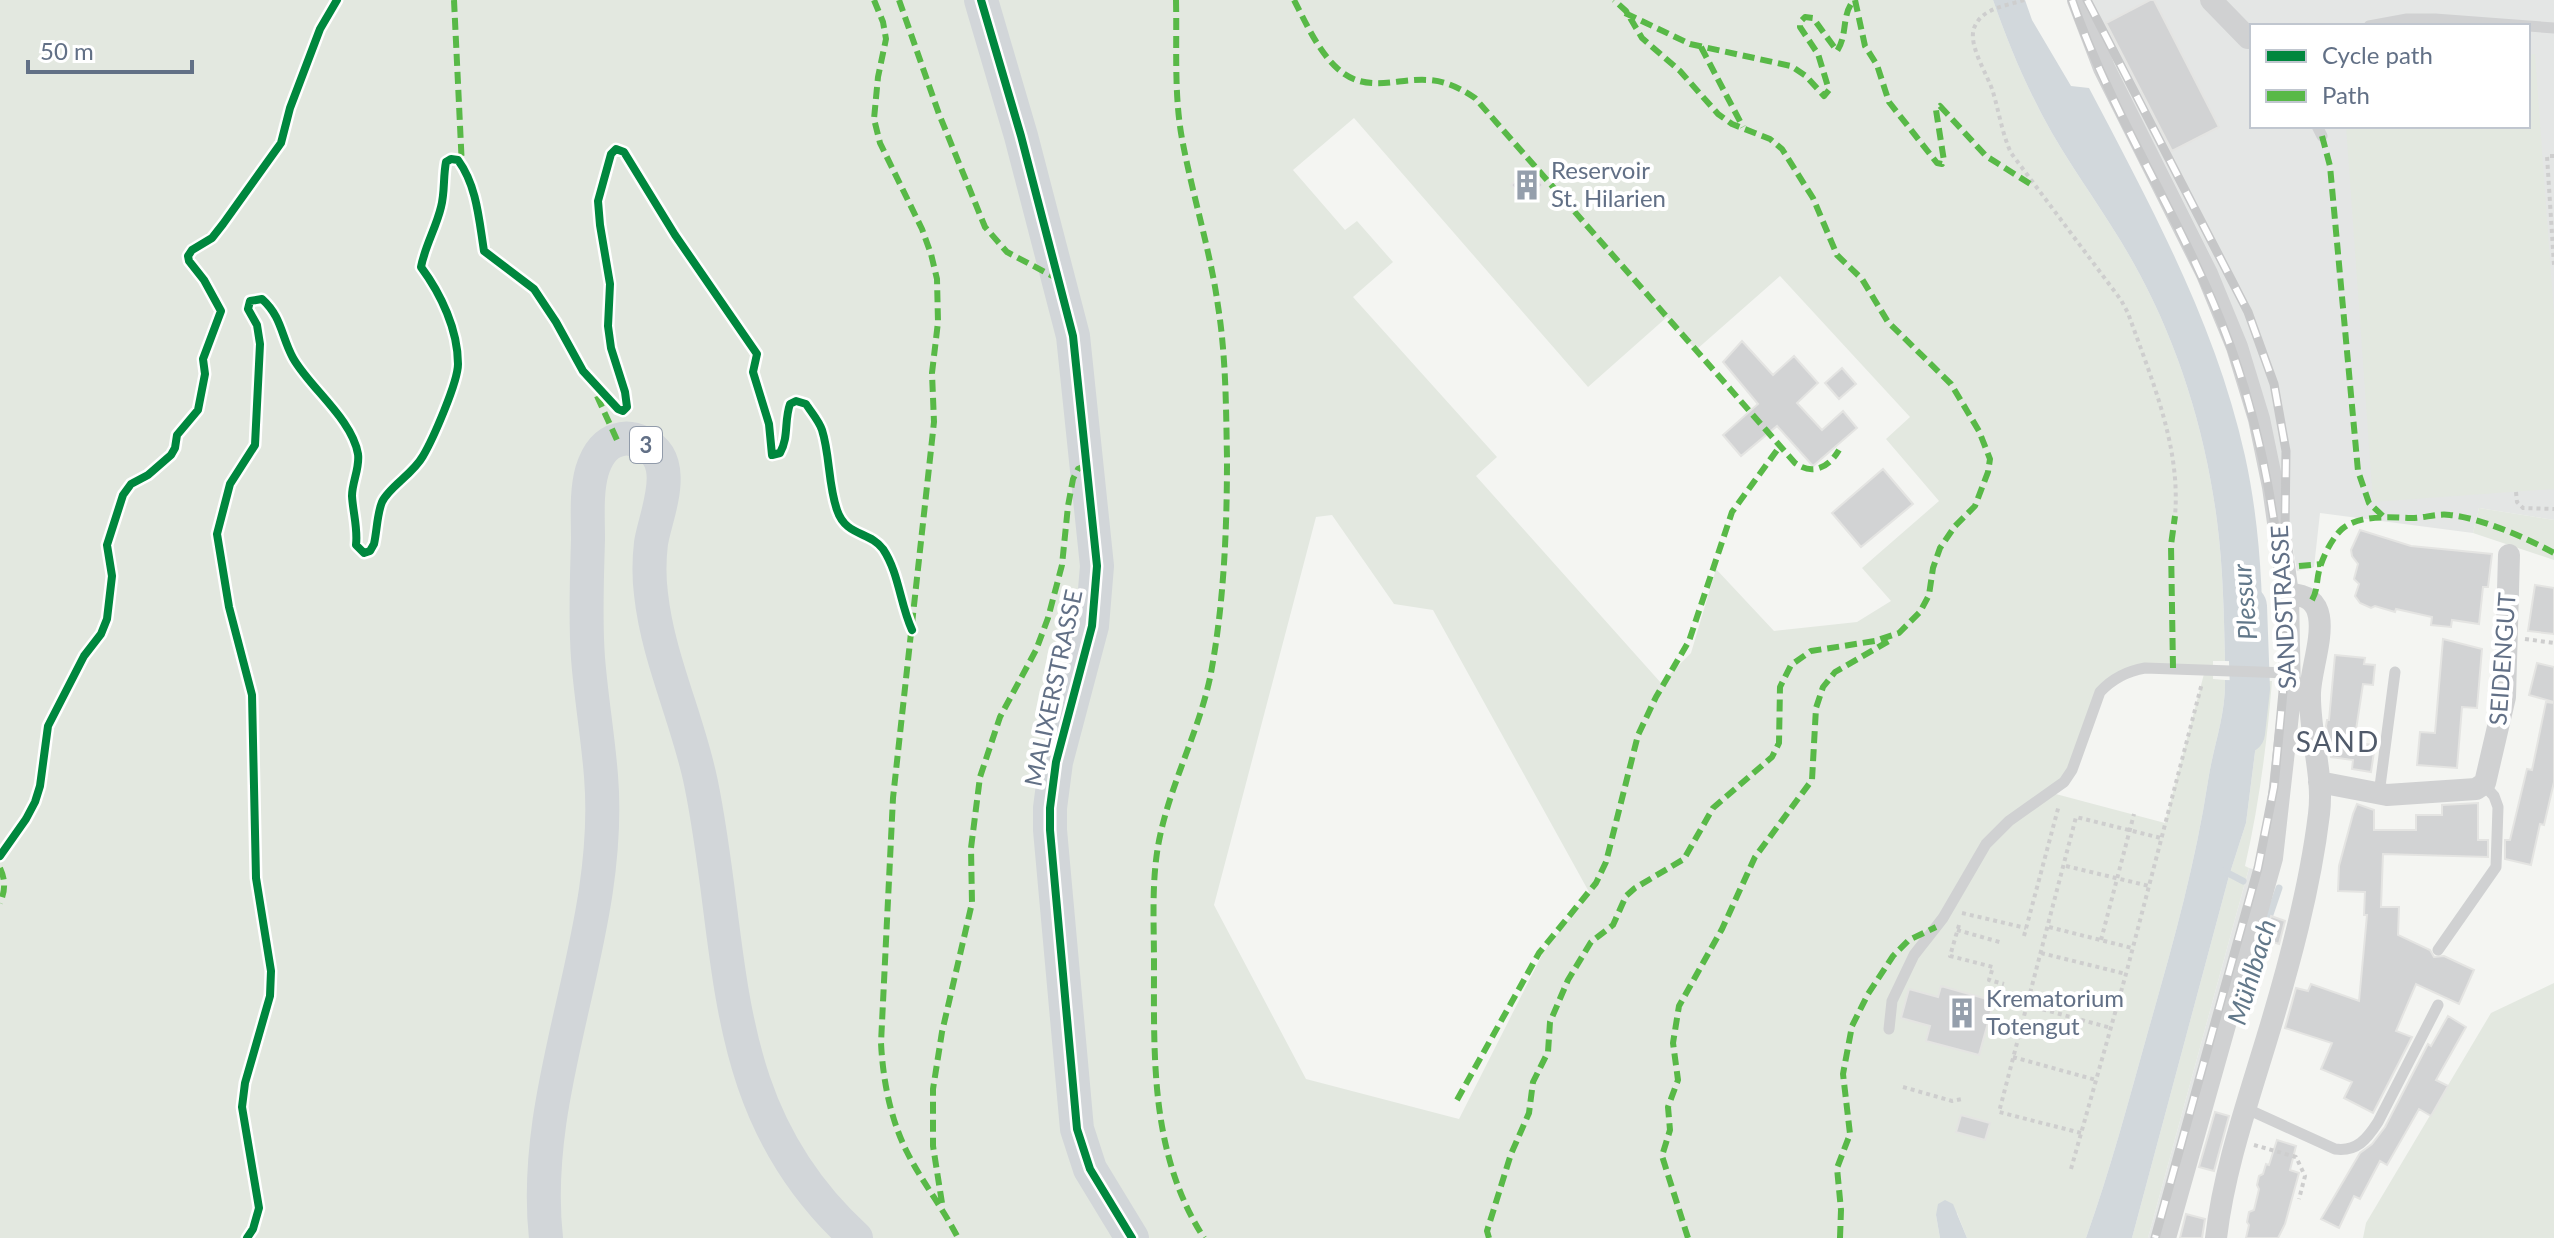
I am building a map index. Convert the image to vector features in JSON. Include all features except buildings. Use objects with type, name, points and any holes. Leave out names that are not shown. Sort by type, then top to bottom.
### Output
[{"type":"main road","name":"MALIXERSTRASSE","points":[[981,0],[1060,280],[1079,375],[1097,587],[1092,626],[1056,762],[1050,830],[1077,1129],[1090,1169],[1132,1238]]},
{"type":"main road","name":"3","points":[[546,1238],[544,1186],[548,1138],[593,913],[603,833],[602,784],[587,627],[590,480],[601,451],[617,440],[626,439],[650,447],[657,454],[663,470],[663,489],[650,559],[653,612],[702,785],[730,986],[745,1060],[762,1107],[785,1151],[816,1197],[856,1238]]},
{"type":"street","name":"SANDSTRASSE","points":[[2078,0],[2114,88],[2207,274],[2237,347],[2259,419],[2273,487],[2288,594],[2281,672],[2287,731],[2272,858],[2165,1238]]},
{"type":"street","points":[[2211,0],[2250,39]]},
{"type":"street","name":"SEIDENGUT","points":[[2484,785],[2505,697],[2509,555]]},
{"type":"street","points":[[2216,1238],[2224,1190],[2245,1108],[2295,934],[2318,823],[2319,782],[2312,741],[2310,697],[2320,615],[2309,598],[2288,594]]},
{"type":"street","points":[[2319,782],[2379,795],[2414,795],[2476,789],[2484,785]]},
{"type":"lane","points":[[2382,24],[2422,18],[2501,24]]},
{"type":"lane","points":[[2530,26],[2554,28]]},
{"type":"lane","points":[[1889,1029],[1892,1001],[1919,947],[1948,908],[1978,855],[2001,828],[2057,789],[2072,770],[2095,704],[2106,685],[2125,672],[2136,669],[2281,672]]},
{"type":"lane","points":[[2379,795],[2395,672]]},
{"type":"lane","points":[[2438,950],[2496,867],[2498,807],[2494,796],[2484,785]]},
{"type":"lane","points":[[2245,1108],[2335,1149],[2357,1146],[2378,1122],[2438,1005]]},
{"type":"path","points":[[2024,0],[1984,13],[1975,26],[1973,36],[1983,73],[1993,90],[2002,133],[2011,153],[2128,313],[2165,424],[2175,466],[2175,516]]},
{"type":"path","points":[[2554,156],[2547,156],[2554,265]]},
{"type":"path","points":[[2516,492],[2517,502],[2523,508],[2554,509]]},
{"type":"path","points":[[2071,1169],[2209,670]]},
{"type":"path","points":[[2024,936],[2062,796],[2057,789]]},
{"type":"path","points":[[2101,940],[2134,814]]},
{"type":"path","points":[[2081,1133],[1999,1112],[2076,817],[2161,838]]},
{"type":"path","points":[[2065,866],[2149,886]]},
{"type":"path","points":[[2004,984],[1989,980],[1993,967],[1950,956],[1962,912],[2026,928]]},
{"type":"path","points":[[2048,927],[2132,948]]},
{"type":"path","points":[[1957,930],[2003,943]]},
{"type":"path","points":[[2041,953],[2126,974]]},
{"type":"path","points":[[2027,1005],[2111,1028]]},
{"type":"path","points":[[2013,1057],[2096,1080]]},
{"type":"path","points":[[1903,1087],[1952,1101],[1962,1099]]},
{"type":"path","points":[[2237,1140],[2296,1157],[2305,1176],[2299,1199]]},
{"type":"shaded area","points":[[0,0],[1993,0],[2043,117],[2129,255],[2167,332],[2189,393],[2212,489],[2221,556],[2225,661],[2213,661],[2213,679],[2225,680],[2225,693],[2182,909],[2118,1137],[2086,1238],[1967,1238],[1957,1213],[1936,1215],[1940,1238],[0,1238]],"holes":[[[1354,118],[1588,387],[1667,317],[1696,350],[1780,276],[1910,417],[1886,439],[1939,501],[1862,568],[1891,601],[1857,622],[1774,631],[1716,569],[1691,653],[1661,683],[1476,476],[1497,457],[1353,297],[1393,262],[1357,221],[1345,230],[1293,170]],[[1332,515],[1394,604],[1433,610],[1589,892],[1543,953],[1459,1119],[1306,1079],[1214,905],[1316,517]],[[2157,668],[2205,670],[2165,823],[2052,793],[2072,770],[2106,685]]]},
{"type":"shaded area","points":[[2090,0],[2554,0],[2554,520],[2479,508],[2473,533],[2320,513],[2314,567],[2297,571],[2282,485],[2135,111],[2089,11]]},
{"type":"shaded area","points":[[2535,54],[2554,315],[2554,489],[2373,502],[2346,128],[2530,128],[2530,55]]},
{"type":"shaded area","points":[[2479,508],[2554,520],[2554,560],[2473,533]]},
{"type":"shaded area","points":[[2264,681],[2272,681],[2262,774],[2245,866],[2249,868],[2148,1238],[2132,1238],[2246,823]]},
{"type":"shaded area","points":[[2249,868],[2267,873],[2165,1238],[2148,1238]]},
{"type":"shaded area","points":[[2554,983],[2554,1238],[2363,1238],[2366,1223],[2491,1013]]},
{"type":"water","points":[[1993,0],[2025,0],[2032,20],[2071,86],[2089,88],[2158,222],[2199,313],[2233,407],[2250,482],[2260,559],[2263,662],[2225,661],[2221,556],[2212,489],[2189,393],[2167,332],[2129,255],[2043,117]]},
{"type":"water","points":[[2225,680],[2264,681],[2246,823],[2132,1238],[2086,1238],[2118,1137],[2182,909],[2221,718]]},
{"type":"water","points":[[1945,1200],[1953,1204],[1967,1238],[1940,1238],[1936,1215],[1938,1204]]},
{"type":"waterway","name":"Plessur","points":[[2245,733],[2250,689],[2247,606]]},
{"type":"waterway","name":"Mühlbach","points":[[2224,871],[2243,881]]},
{"type":"waterway","name":"Mühlbach","points":[[2257,953],[2279,888]]},
{"type":"railway","points":[[2072,0],[2106,83],[2205,283],[2222,324],[2255,428],[2276,535]]},
{"type":"railway","points":[[2087,0],[2248,312],[2274,384],[2286,451],[2283,692],[2274,787],[2258,868],[2155,1238]]},
{"type":"marked path","points":[[454,0],[462,167]]},
{"type":"marked path","points":[[874,0],[886,39],[874,119],[880,143],[931,254],[937,279],[938,322],[932,373],[934,422],[893,798],[881,1043],[888,1099],[901,1139],[958,1238]]},
{"type":"marked path","points":[[899,0],[939,114],[985,227],[1007,252],[1060,280]]},
{"type":"marked path","points":[[1176,0],[1181,133],[1210,263],[1223,344],[1226,512],[1222,592],[1211,673],[1171,795],[1157,852],[1154,1034],[1164,1139],[1186,1206],[1204,1238]]},
{"type":"marked path","points":[[1294,0],[1324,54],[1349,77],[1370,83],[1435,81],[1453,86],[1475,98],[1795,463],[1808,469],[1820,468],[1839,450]]},
{"type":"marked path","points":[[1489,1238],[1487,1231],[1511,1154],[1529,1113],[1533,1082],[1548,1052],[1550,1022],[1568,980],[1591,942],[1613,925],[1626,896],[1684,859],[1713,808],[1772,757],[1779,743],[1780,687],[1791,665],[1811,651],[1875,641],[1899,633],[1920,612],[1929,595],[1940,548],[1955,526],[1975,506],[1990,459],[1979,431],[1951,384],[1888,322],[1862,279],[1837,255],[1813,198],[1782,149],[1770,139],[1732,124],[1718,114],[1680,71],[1642,38],[1626,11],[1614,0]]},
{"type":"marked path","points":[[1625,13],[1690,44],[1791,66],[1806,76],[1824,96],[1829,90],[1818,54],[1800,27],[1800,22],[1805,17],[1813,18],[1837,51],[1847,12],[1854,0]]},
{"type":"marked path","points":[[1855,0],[1865,46],[1877,65],[1889,102],[1937,163],[1944,161],[1936,110],[1940,106],[1986,156],[2035,187]]},
{"type":"marked path","points":[[1701,47],[1743,127]]},
{"type":"marked path","points":[[2322,136],[2330,166],[2358,471],[2369,503],[2385,518]]},
{"type":"marked path","points":[[597,396],[617,440]]},
{"type":"marked path","points":[[1457,1100],[1539,953],[1596,883],[1606,862],[1638,735],[1689,641],[1732,512],[1780,446]]},
{"type":"marked path","points":[[942,1203],[933,1146],[933,1089],[942,1032],[972,903],[971,848],[980,777],[1000,717],[1036,650],[1048,618],[1062,565],[1073,479],[1078,469],[1087,465]]},
{"type":"marked path","points":[[2173,668],[2171,545],[2175,516]]},
{"type":"marked path","points":[[2312,600],[2320,566],[2331,543],[2349,524],[2365,519],[2462,517],[2504,530],[2554,553]]},
{"type":"marked path","points":[[2299,566],[2321,564]]},
{"type":"marked path","points":[[1688,1238],[1662,1156],[1670,1130],[1668,1107],[1678,1080],[1673,1043],[1679,1006],[1722,929],[1755,857],[1812,780],[1816,708],[1823,687],[1835,672],[1889,641]]},
{"type":"marked path","points":[[0,868],[4,886],[0,903]]},
{"type":"marked path","points":[[1840,1238],[1837,1168],[1850,1134],[1843,1074],[1852,1026],[1893,956],[1909,940],[1936,927]]},
{"type":"cycle path","points":[[0,856],[35,802],[48,726],[107,619],[112,576],[107,545],[123,495],[131,484],[148,475],[171,455],[177,435],[198,410],[205,374],[203,359],[221,311],[188,256],[212,238],[281,143],[290,108],[320,29],[337,0]]},
{"type":"cycle path","points":[[981,0],[1021,136],[1073,336],[1097,566],[1092,626],[1056,762],[1050,830],[1077,1129],[1090,1169],[1132,1238]]},
{"type":"cycle path","points":[[247,1238],[259,1208],[242,1107],[245,1083],[270,996],[271,971],[256,878],[252,695],[229,607],[217,534],[230,484],[255,445],[260,344],[257,325],[248,309],[250,301],[262,299],[269,306],[300,369],[348,428],[358,454],[352,496],[356,545],[364,553],[370,551],[382,502],[423,456],[457,372],[452,325],[421,267],[441,207],[446,162],[458,160],[469,181],[484,251],[534,289],[583,371],[623,411],[627,407],[625,392],[611,348],[608,326],[610,284],[598,201],[611,154],[616,149],[624,152],[675,235],[757,354],[753,372],[769,424],[772,455],[780,453],[783,447],[790,404],[796,401],[806,404],[822,430],[834,500],[841,519],[883,549],[893,568],[912,630]]},
{"type":"place","name":"Reservoir St. Hilarien","points":[[1527,185]]},
{"type":"place","name":"Krematorium Totengut","points":[[1962,1013]]},
{"type":"district","name":"SAND","points":[[2338,742]]}]
